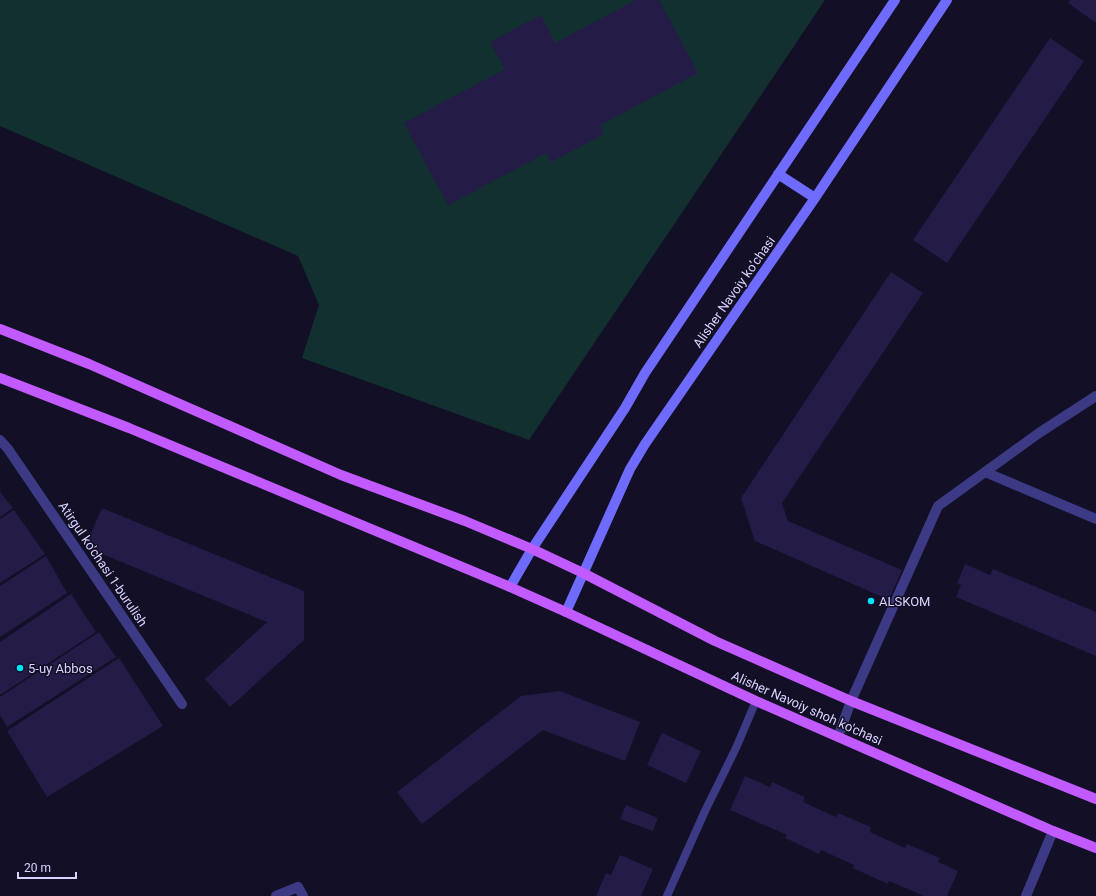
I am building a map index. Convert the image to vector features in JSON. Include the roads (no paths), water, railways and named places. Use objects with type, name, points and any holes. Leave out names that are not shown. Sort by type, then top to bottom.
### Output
[{"type":"main road","points":[[510,587],[532,549],[625,408],[645,373],[895,0]]},
{"type":"main road","name":"Alisher Navoiy ko’chasi","points":[[566,612],[630,469],[641,450],[815,198],[947,0]]},
{"type":"main road","points":[[778,174],[815,198]]},
{"type":"main road","name":"Alisher Navoiy shoh ko'chasi","points":[[0,329],[89,364],[341,474],[465,521],[532,549],[583,573],[716,641],[851,701],[1096,799]]},
{"type":"main road","name":"Alisher Navoiy shoh ko'chasi","points":[[0,378],[136,431],[510,587],[756,701],[1053,831],[1096,848]]},
{"type":"street","points":[[838,737],[851,701],[938,506],[1039,433],[1096,396]]},
{"type":"street","name":"Atirgul ko'chasi 1-burulish","points":[[0,440],[8,449],[182,704]]},
{"type":"street","points":[[985,472],[1096,519]]},
{"type":"street","points":[[1026,896],[1053,831]]},
{"type":"street","points":[[276,896],[298,887],[303,896]]},
{"type":"lane","points":[[667,896],[705,811],[736,748],[756,701]]},
{"type":"place","name":"ALSKOM","points":[[871,601]]},
{"type":"place","name":"5-uy Abbos","points":[[20,668]]}]
